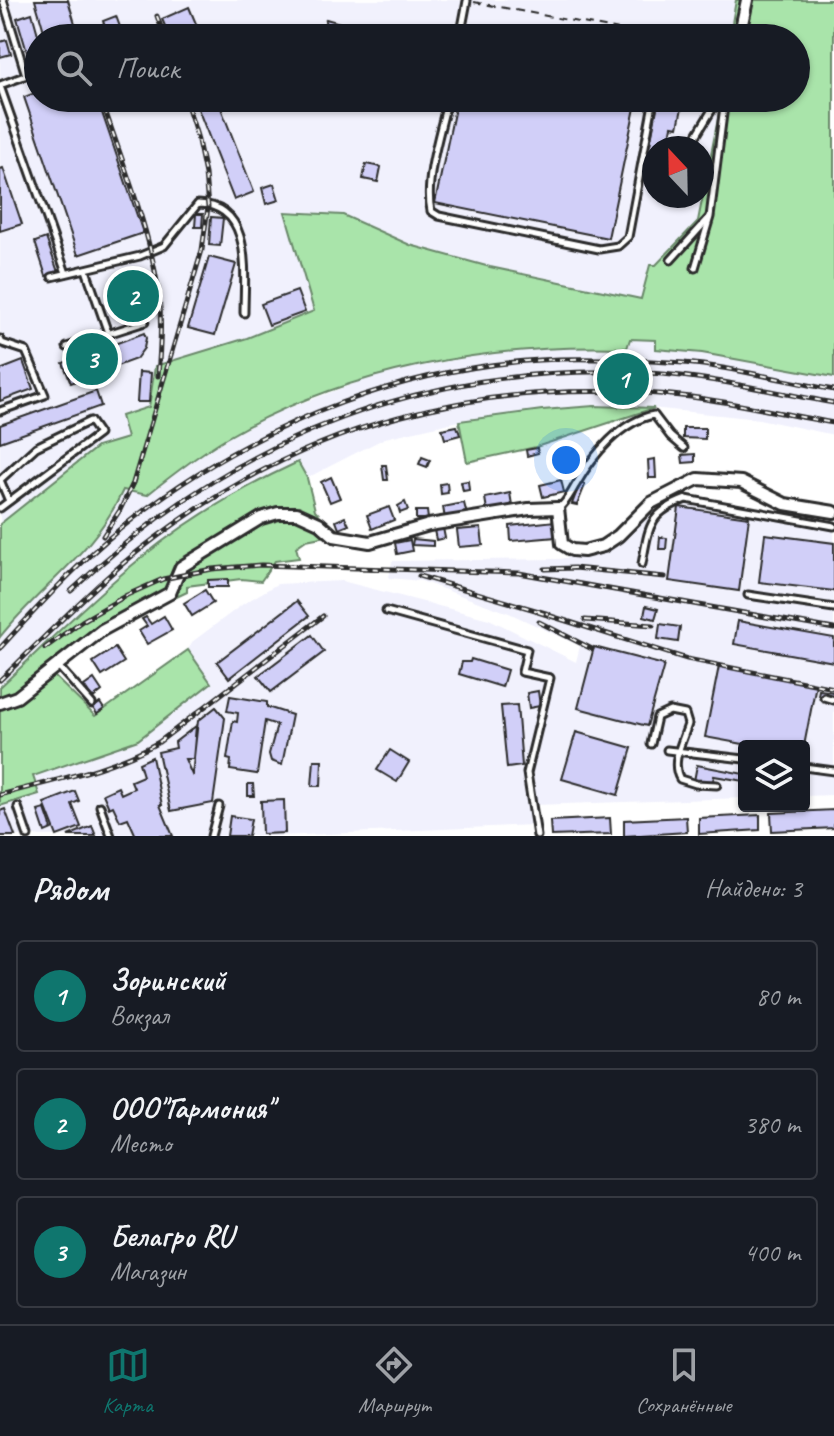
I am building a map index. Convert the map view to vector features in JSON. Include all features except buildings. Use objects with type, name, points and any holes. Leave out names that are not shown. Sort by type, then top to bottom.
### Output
[{"type":"street","points":[[742,24],[747,0]]},
{"type":"street","points":[[0,703],[17,697],[102,630],[170,593],[177,575],[190,561],[261,518],[278,513],[297,513],[319,523],[334,536],[370,542],[429,525],[529,509],[558,508],[562,544],[572,550],[584,551],[603,546],[618,536],[651,503],[698,479],[741,482],[785,504],[834,512]]},
{"type":"lane","points":[[3,0],[24,68]]},
{"type":"lane","points":[[463,24],[467,1]]},
{"type":"lane","points":[[24,76],[0,85],[66,273]]},
{"type":"lane","points":[[445,112],[431,181],[431,211],[439,216],[599,249],[618,246],[628,237],[651,112]]},
{"type":"lane","points":[[696,136],[713,112]]},
{"type":"lane","points":[[695,268],[710,217],[721,112]]},
{"type":"lane","points":[[52,277],[140,256],[164,246],[198,204],[209,204],[231,216],[244,245],[244,313]]},
{"type":"lane","points":[[671,260],[710,217]]},
{"type":"lane","points":[[86,270],[108,334]]},
{"type":"lane","points":[[67,347],[145,322]]},
{"type":"lane","points":[[0,339],[2,343],[26,351],[45,395],[0,411]]},
{"type":"lane","points":[[558,508],[566,502],[607,439],[644,417],[654,415],[684,448]]},
{"type":"lane","points":[[0,508],[99,434],[90,421],[36,447],[0,480],[9,501]]},
{"type":"lane","points":[[642,564],[650,523],[665,508],[686,499],[834,526]]},
{"type":"lane","points":[[748,595],[834,608]]},
{"type":"lane","points":[[386,611],[527,650],[522,672],[550,678],[527,773],[537,836]]},
{"type":"lane","points":[[58,666],[92,704]]},
{"type":"lane","points":[[824,697],[834,700]]},
{"type":"lane","points":[[651,744],[657,717],[670,711],[685,714],[688,724],[678,751],[676,772],[680,779],[717,785]]},
{"type":"lane","points":[[667,750],[738,758]]},
{"type":"lane","points":[[810,768],[834,771]]},
{"type":"lane","points":[[100,806],[111,836]]},
{"type":"lane","points":[[211,836],[219,806]]},
{"type":"lane","points":[[18,807],[28,836]]},
{"type":"path","points":[[467,1],[588,24]]},
{"type":"shaded area","points":[[0,0],[736,0],[732,24],[24,24],[24,112],[719,112],[714,139],[714,136],[642,136],[642,208],[701,208],[698,221],[656,265],[641,299],[490,267],[410,245],[343,215],[285,212],[314,311],[247,338],[155,366],[149,407],[127,438],[97,447],[0,524]]},
{"type":"shaded area","points":[[630,339],[656,340],[656,349],[702,353],[834,377],[834,435],[759,419],[641,407],[459,421],[385,438],[307,478],[298,462],[211,508],[141,558],[0,687],[0,637],[22,609],[62,574],[112,514],[123,490],[147,495],[227,438],[278,412],[380,374],[485,354],[538,348],[627,348]]},
{"type":"shaded area","points":[[682,495],[834,523],[834,795],[810,796],[810,740],[738,740],[738,798],[534,805],[534,825],[279,836],[0,836],[0,806],[39,794],[32,776],[138,740],[210,683],[188,650],[192,642],[243,604],[277,584],[342,581],[489,619],[576,662],[580,646],[509,613],[421,581],[389,578],[392,561],[559,559],[603,551],[660,507]]},
{"type":"green space","points":[[736,0],[834,0],[834,377],[702,353],[656,349],[656,340],[630,339],[627,348],[524,350],[472,356],[370,378],[272,414],[226,438],[147,495],[123,490],[98,532],[83,550],[0,637],[0,524],[97,447],[127,438],[121,416],[149,407],[155,366],[247,338],[314,311],[285,212],[343,215],[410,245],[490,267],[641,299],[650,265],[656,265],[698,221],[701,208],[714,208],[714,139],[719,112],[810,112],[810,24],[732,24]]},
{"type":"green space","points":[[594,406],[654,408],[536,447],[467,462],[459,421]]},
{"type":"green space","points":[[298,462],[307,478],[315,510],[337,534],[306,540],[296,547],[299,558],[275,561],[261,581],[241,579],[187,586],[187,592],[105,631],[53,675],[95,716],[188,650],[211,683],[138,740],[33,776],[39,794],[0,806],[0,687],[104,589],[159,544],[216,505]]},
{"type":"railway","points":[[157,16],[160,24]]},
{"type":"railway","points":[[106,112],[155,270],[160,315],[158,376]]},
{"type":"railway","points":[[103,536],[133,483],[202,250],[208,207],[205,174],[189,112]]},
{"type":"railway","points":[[0,648],[88,557],[172,491],[226,457],[283,427],[342,402],[404,383],[466,369],[530,361],[595,359],[703,365],[834,390]]},
{"type":"railway","points":[[71,591],[133,537],[198,491],[266,452],[337,420],[410,396],[487,380],[566,373],[649,373],[719,381],[834,403]]},
{"type":"railway","points":[[0,680],[119,567],[200,507],[264,470],[330,440],[398,417],[468,402],[540,393],[614,392],[691,397],[834,423]]},
{"type":"railway","points":[[45,648],[82,621],[163,579],[212,569],[261,565],[519,573],[834,629]]},
{"type":"railway","points":[[545,569],[574,568],[665,577]]},
{"type":"railway","points":[[419,576],[549,614]]},
{"type":"railway","points":[[538,612],[687,659],[834,688]]},
{"type":"railway","points":[[0,795],[101,767],[159,742],[323,616]]},
{"type":"railway","points":[[585,620],[653,625]]},
{"type":"railway","points":[[539,622],[592,649]]},
{"type":"place","name":"ООО\"Гармония\"","points":[[133,296]]},
{"type":"place","name":"Белагро RU","points":[[92,359]]},
{"type":"place","name":"Зоринский","points":[[623,379]]}]
